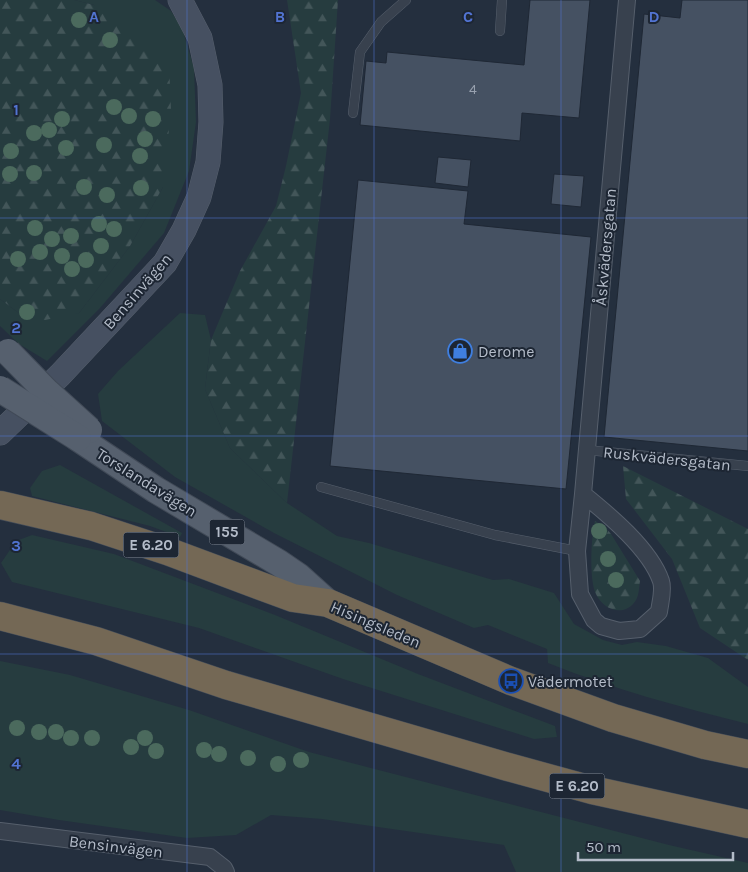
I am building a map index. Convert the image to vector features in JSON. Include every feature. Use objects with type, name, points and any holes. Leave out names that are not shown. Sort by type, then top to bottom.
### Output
[{"type":"highway","name":"Hisingsleden","points":[[3,506],[91,526],[167,551],[293,598],[328,603],[520,685],[613,718],[705,745],[748,754]]},
{"type":"highway","name":"E 6.20","points":[[0,616],[96,641],[226,685],[508,767],[602,792],[748,824]]},
{"type":"main road","points":[[4,348],[47,392],[85,438]]},
{"type":"main road","points":[[0,389],[85,438]]},
{"type":"main road","name":"Torslandavägen","points":[[85,438],[156,490],[285,567],[328,603]]},
{"type":"street","name":"Bensinvägen","points":[[0,433],[60,375],[165,263],[184,230],[199,197],[208,162],[211,122],[210,85],[200,38],[180,0]]},
{"type":"street","name":"Åskvädersgatan","points":[[583,494],[612,517],[650,560],[662,583],[659,612],[640,629],[619,631],[601,626],[594,620],[580,594],[577,551],[627,0]]},
{"type":"street","name":"Bensinvägen","points":[[0,831],[210,857],[224,868],[226,872]]},
{"type":"lane","points":[[353,113],[360,52],[381,22],[406,0]]},
{"type":"lane","points":[[500,31],[502,0]]},
{"type":"lane","name":"Ruskvädersgatan","points":[[587,450],[748,466]]},
{"type":"lane","points":[[320,487],[495,535],[577,551]]},
{"type":"green space","points":[[0,0],[74,0],[94,5],[169,64],[171,110],[163,187],[130,246],[79,313],[45,320],[23,316],[0,299]]},
{"type":"green space","points":[[74,0],[155,0],[171,11],[182,28],[194,68],[196,122],[189,171],[164,233],[100,308],[47,361],[19,344],[0,326],[0,299],[23,316],[79,313],[130,246],[163,187],[94,5]]},
{"type":"green space","points":[[287,0],[338,0],[330,119],[287,503],[230,448],[205,389],[211,340],[240,271],[276,206],[286,166],[301,93]]},
{"type":"green space","points":[[180,313],[205,315],[211,340],[205,389],[230,448],[287,503],[337,536],[369,543],[493,580],[509,579],[554,593],[574,624],[603,640],[622,645],[637,642],[666,646],[708,658],[748,687],[748,724],[647,697],[548,663],[547,649],[488,625],[474,628],[397,595],[274,533],[175,477],[102,421],[98,394],[118,371]]},
{"type":"green space","points":[[60,465],[182,533],[180,537],[150,526],[32,496],[30,488],[42,471]]},
{"type":"green space","points":[[623,466],[748,529],[748,660],[700,628],[672,559],[626,499]]},
{"type":"green space","points":[[595,521],[605,527],[611,534],[640,581],[636,600],[626,609],[614,610],[609,608],[599,600],[596,594],[592,579],[591,558]]},
{"type":"green space","points":[[32,535],[114,554],[275,615],[418,674],[555,726],[557,737],[534,739],[343,679],[199,628],[12,582],[1,563],[16,541]]},
{"type":"green space","points":[[0,661],[70,675],[189,710],[309,752],[669,845],[748,863],[748,872],[516,872],[504,845],[322,819],[271,815],[236,835],[187,838],[0,810]]},
{"type":"building","points":[[530,0],[590,0],[579,118],[522,113],[520,141],[360,125],[366,61],[386,63],[387,52],[524,65]]},
{"type":"building","points":[[682,0],[748,0],[748,451],[604,437],[644,14],[680,18]]},
{"type":"building","points":[[438,157],[471,160],[468,187],[435,183]]},
{"type":"building","points":[[554,174],[584,176],[581,207],[551,204]]},
{"type":"building","name":"Derome","points":[[358,180],[468,191],[464,224],[591,237],[566,489],[330,466]]},
{"type":"place","name":"Derome","points":[[460,351]]},
{"type":"place","name":"Vädermotet","points":[[511,681]]}]
